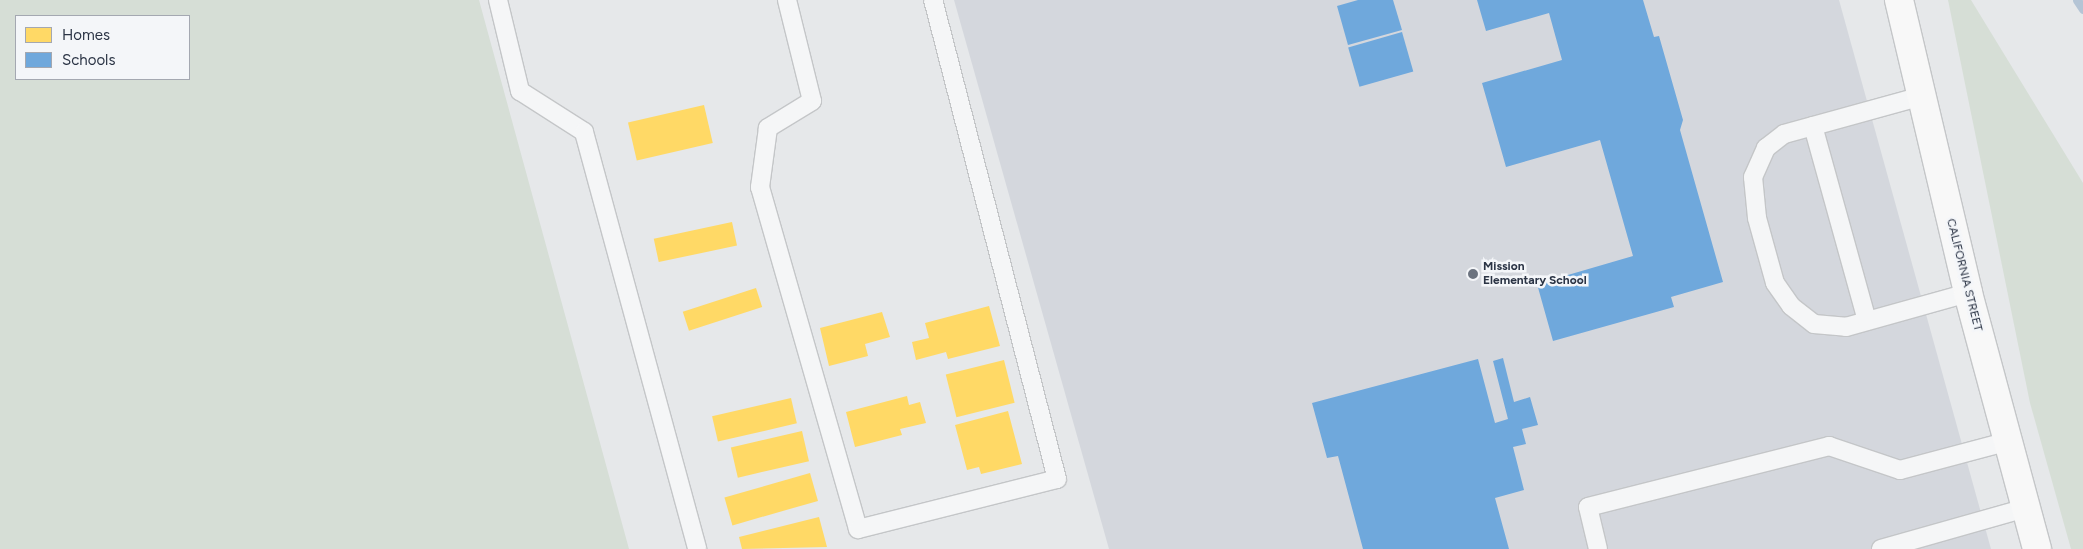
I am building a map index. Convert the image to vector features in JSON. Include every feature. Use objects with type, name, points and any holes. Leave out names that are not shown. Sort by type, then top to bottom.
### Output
[{"type":"main road","name":"CALIFORNIA STREET","points":[[1899,0],[1968,293],[2037,549]]},
{"type":"lane","points":[[498,0],[520,91],[584,132],[697,549]]},
{"type":"lane","points":[[787,0],[812,101],[768,128],[760,187],[858,529],[1057,479],[932,0]]},
{"type":"lane","points":[[1922,96],[1784,134],[1766,148],[1753,177],[1756,218],[1775,283],[1790,306],[1814,324],[1846,327],[1968,293]]},
{"type":"lane","points":[[1812,126],[1867,321]]},
{"type":"lane","points":[[1598,549],[1588,507],[1829,446],[1900,470],[2009,441]]},
{"type":"lane","points":[[1881,549],[2026,508]]},
{"type":"shaded area","points":[[0,0],[479,0],[629,549],[0,549]]},
{"type":"shaded area","name":"Mission Elementary School","points":[[954,0],[1839,0],[1991,549],[1109,549]]},
{"type":"shaded area","points":[[1948,0],[1971,0],[2083,183],[2083,549],[2071,549],[2030,403]]},
{"type":"building: Homes","points":[[704,105],[713,143],[637,161],[628,123]]},
{"type":"building: Homes","points":[[732,222],[737,245],[659,262],[654,239]]},
{"type":"building: Homes","points":[[756,288],[762,307],[689,331],[683,312]]},
{"type":"building: Homes","points":[[989,306],[1000,346],[948,359],[946,352],[916,360],[912,342],[929,338],[925,323]]},
{"type":"building: Homes","points":[[882,312],[890,337],[865,344],[868,356],[829,366],[820,328]]},
{"type":"building: Homes","points":[[1004,360],[1015,403],[956,417],[946,375]]},
{"type":"building: Homes","points":[[907,396],[909,405],[920,402],[926,423],[900,429],[902,435],[855,447],[846,412]]},
{"type":"building: Homes","points":[[791,398],[797,423],[718,442],[712,416]]},
{"type":"building: Homes","points":[[1008,411],[1022,464],[981,474],[979,467],[967,470],[955,425]]},
{"type":"building: Homes","points":[[802,431],[809,461],[738,478],[731,447]]},
{"type":"building: Homes","points":[[810,473],[818,501],[732,525],[724,498]]},
{"type":"building: Homes","points":[[819,517],[827,547],[742,549],[739,537]]},
{"type":"building: Schools","points":[[1358,0],[1393,0],[1402,30],[1348,45],[1337,6]]},
{"type":"building: Schools","points":[[1477,0],[1643,0],[1654,37],[1659,36],[1683,120],[1680,130],[1723,282],[1671,297],[1674,307],[1553,341],[1537,284],[1633,256],[1600,140],[1506,167],[1482,83],[1562,60],[1549,13],[1486,31]]},
{"type":"building: Schools","points":[[1402,32],[1413,71],[1359,87],[1348,47]]},
{"type":"building: Schools","points":[[1503,358],[1514,402],[1530,397],[1538,425],[1522,429],[1526,444],[1513,447],[1524,490],[1495,498],[1509,549],[1363,549],[1338,456],[1327,458],[1312,403],[1478,359],[1495,423],[1508,419],[1493,361]]},
{"type":"waterway","points":[[2077,0],[2083,9]]},
{"type":"place","name":"Mission Elementary School","points":[[1473,274]]}]
